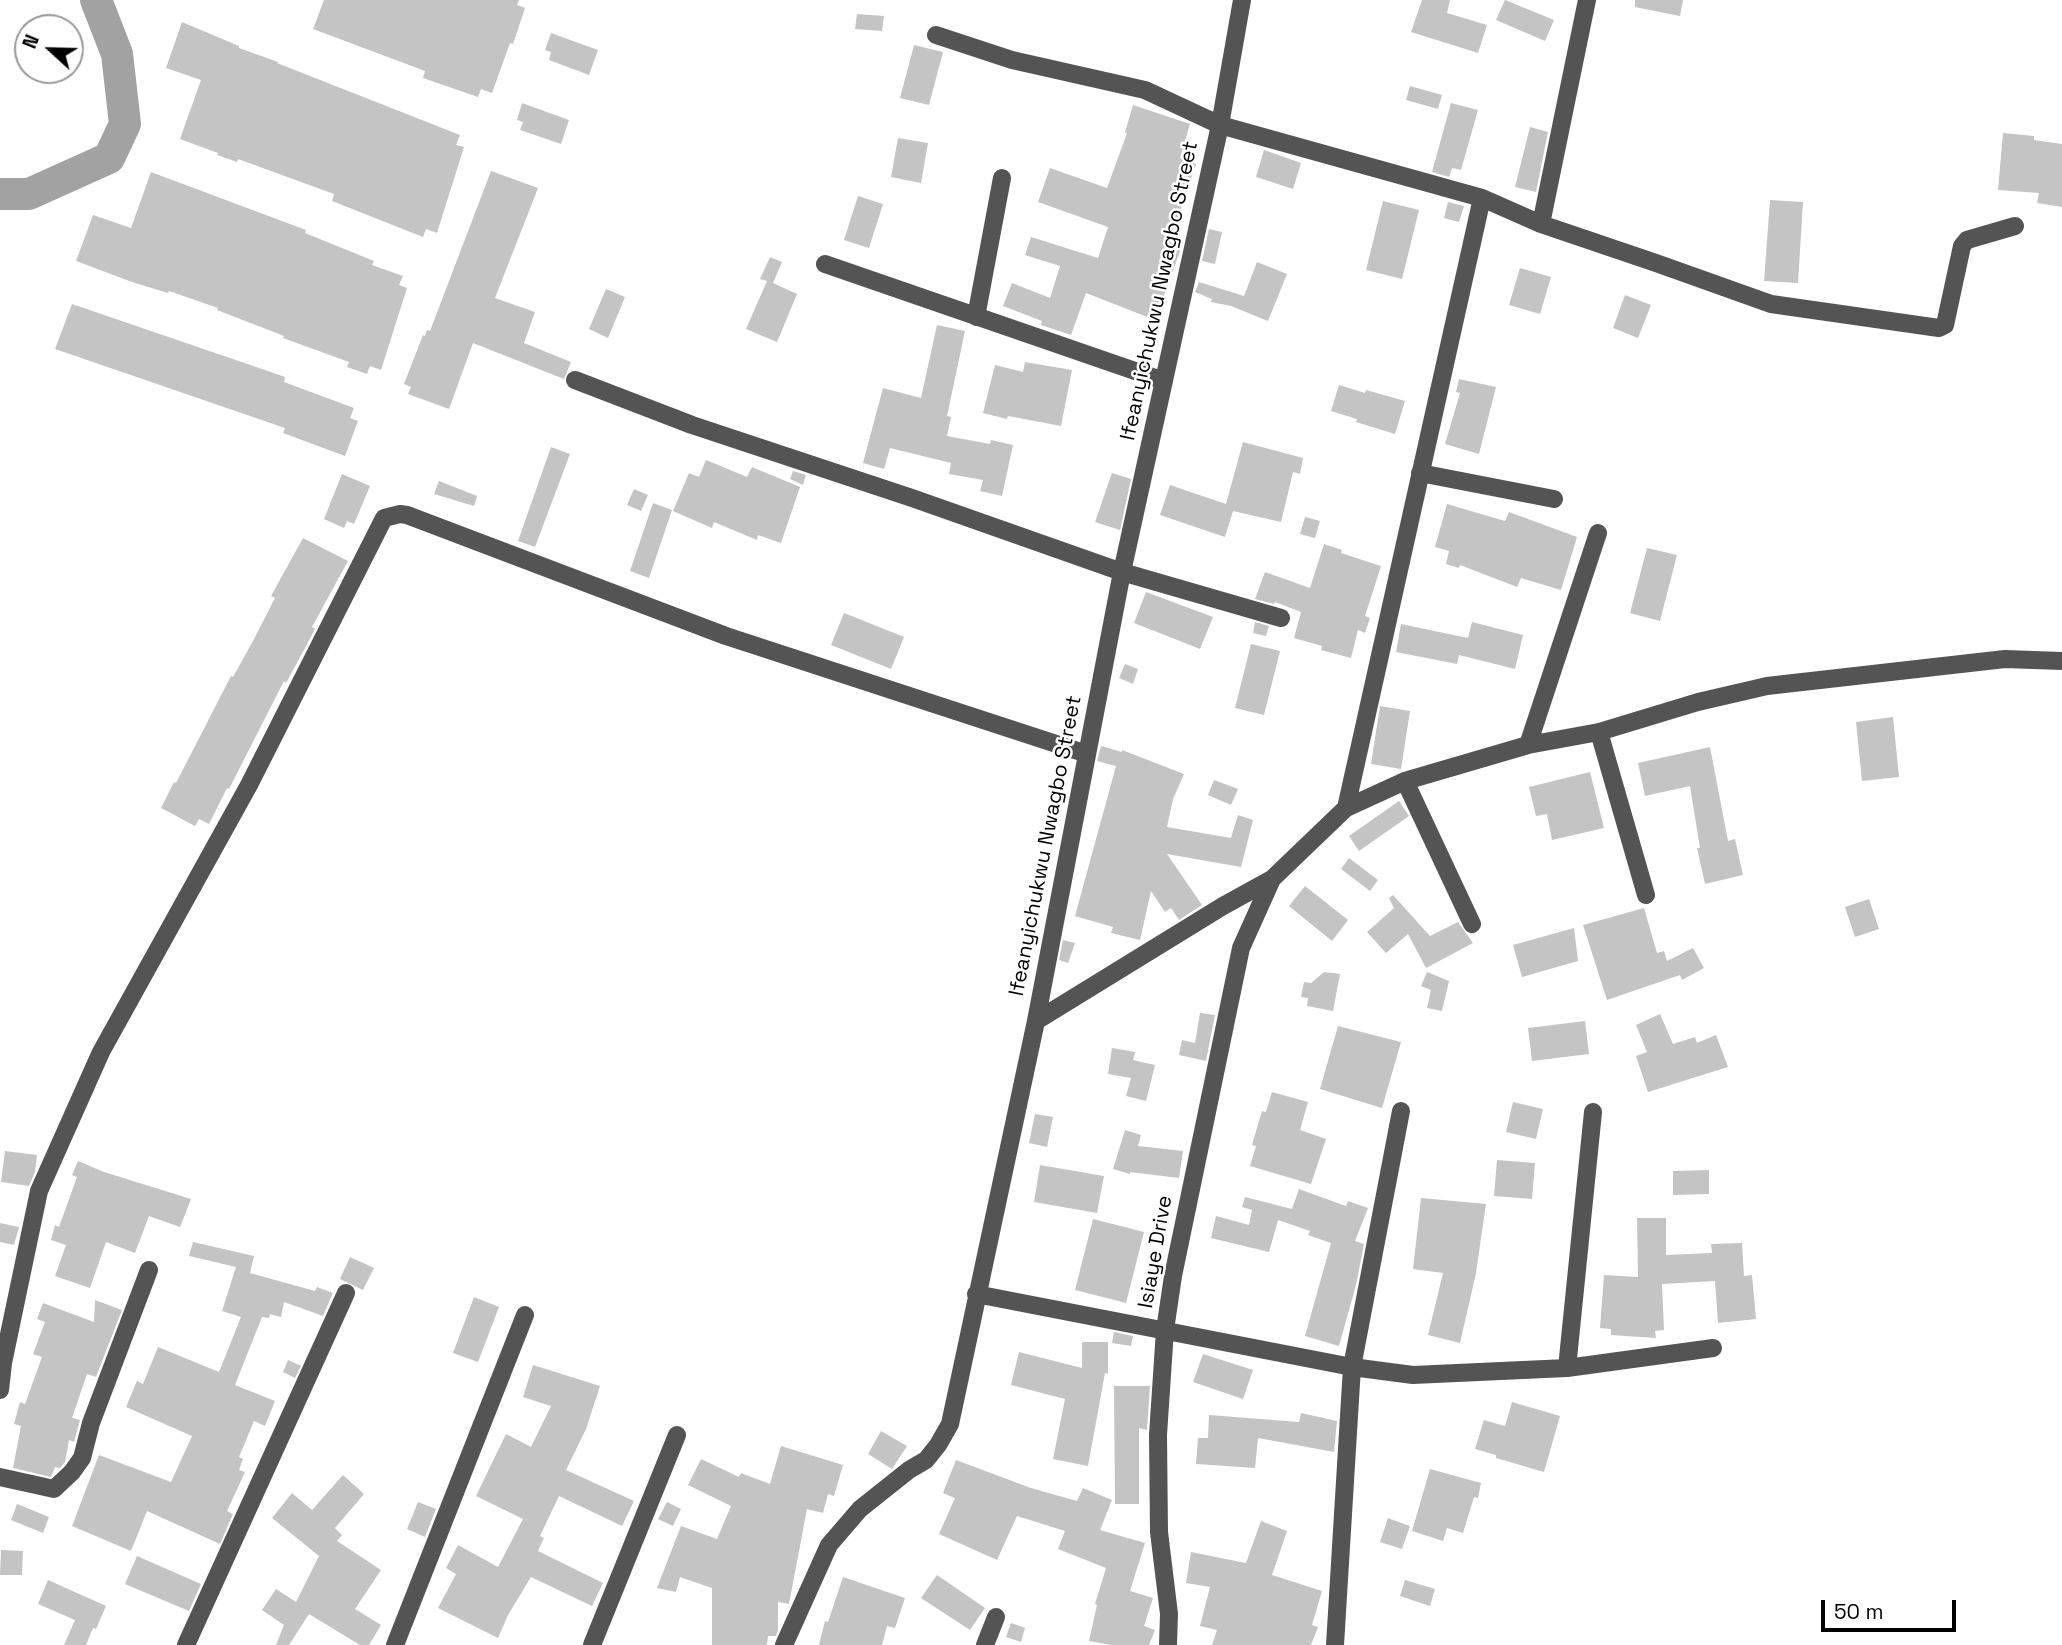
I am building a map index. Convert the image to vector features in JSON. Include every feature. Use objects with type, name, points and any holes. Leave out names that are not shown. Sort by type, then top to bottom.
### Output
[{"type":"street","name":"Ifeanyichukwu Nwagbo Street","points":[[784,1645],[830,1545],[860,1509],[909,1470],[926,1460],[950,1424],[1036,1021],[1122,572],[1220,125],[1242,0]]},
{"type":"street","points":[[1541,224],[1587,0]]},
{"type":"street","points":[[936,35],[1012,60],[1145,90],[1220,125],[1482,198],[1541,224],[1771,304],[1939,328],[1945,325],[1962,246],[1966,240],[2015,226]]},
{"type":"street","points":[[976,317],[1002,178]]},
{"type":"street","points":[[1346,808],[1482,198]]},
{"type":"street","points":[[825,264],[1164,381]]},
{"type":"street","points":[[575,380],[692,425],[1122,572],[1281,618]]},
{"type":"street","points":[[1420,473],[1554,499]]},
{"type":"street","points":[[0,1390],[5,1350],[39,1191],[101,1052],[249,785],[384,517],[400,513],[407,515],[726,636],[1087,754]]},
{"type":"street","points":[[1528,745],[1598,533]]},
{"type":"street","points":[[1036,1021],[1223,906],[1272,879],[1346,808],[1405,781],[1528,745],[1599,732],[1698,702],[1767,686],[2006,659],[2062,661]]},
{"type":"street","points":[[1599,732],[1646,895]]},
{"type":"street","points":[[1405,781],[1472,924]]},
{"type":"street","name":"Isiaye Drive","points":[[1168,1645],[1169,1614],[1159,1532],[1158,1435],[1173,1276],[1241,948],[1272,879]]},
{"type":"street","points":[[1335,1645],[1352,1367],[1401,1111]]},
{"type":"street","points":[[1567,1368],[1593,1112]]},
{"type":"street","points":[[0,1478],[54,1489],[72,1472],[82,1458],[91,1423],[149,1270]]},
{"type":"street","points":[[186,1645],[346,1293]]},
{"type":"street","points":[[976,1294],[1352,1367],[1413,1376],[1567,1368],[1713,1348]]},
{"type":"street","points":[[395,1645],[525,1315]]},
{"type":"street","points":[[592,1645],[677,1435]]},
{"type":"street","points":[[985,1645],[996,1617]]},
{"type":"building","points":[[324,0],[519,0],[517,5],[525,8],[492,93],[481,89],[478,97],[423,78],[425,71],[313,29]]},
{"type":"building","points":[[1422,0],[1450,0],[1447,13],[1487,25],[1478,53],[1411,32]]},
{"type":"building","points":[[1505,0],[1554,20],[1545,41],[1496,20]]},
{"type":"building","points":[[1635,0],[1683,0],[1680,16],[1635,7]]},
{"type":"building","points":[[857,14],[884,16],[882,31],[855,29]]},
{"type":"building","points":[[182,22],[239,48],[460,135],[456,145],[464,147],[437,233],[426,229],[423,237],[332,201],[334,194],[238,159],[237,162],[217,155],[218,153],[180,139],[201,80],[166,68]]},
{"type":"building","points":[[551,33],[598,50],[589,75],[549,60],[551,52],[545,50]]},
{"type":"building","points":[[914,45],[943,52],[929,105],[900,98]]},
{"type":"building","points":[[1410,86],[1442,95],[1438,109],[1406,100]]},
{"type":"building","points":[[522,103],[569,120],[561,144],[520,130],[523,122],[517,120]]},
{"type":"building","points":[[1451,103],[1478,110],[1461,170],[1452,168],[1449,177],[1432,172]]},
{"type":"building","points":[[1133,105],[1190,124],[1180,158],[1196,164],[1169,242],[1182,246],[1155,320],[1086,293],[1071,335],[1041,325],[1042,321],[1003,306],[1012,283],[1050,298],[1060,266],[1025,255],[1031,237],[1098,258],[1108,227],[1038,202],[1050,168],[1107,188],[1127,133],[1125,132]]},
{"type":"building","points":[[1530,127],[1548,132],[1536,192],[1515,187]]},
{"type":"building","points":[[2003,133],[2034,136],[2034,140],[2062,144],[2062,207],[2037,203],[2039,193],[1998,190]]},
{"type":"building","points":[[898,138],[928,143],[921,183],[891,177]]},
{"type":"building","points":[[1264,150],[1301,163],[1293,189],[1256,177]]},
{"type":"building","points":[[491,171],[538,188],[495,298],[535,312],[524,343],[571,362],[564,379],[473,343],[449,409],[408,394],[411,387],[404,384],[423,335],[425,336],[427,330],[430,331]]},
{"type":"building","points":[[151,172],[306,230],[305,233],[374,261],[372,265],[403,276],[399,285],[407,288],[381,370],[370,366],[367,374],[347,367],[349,362],[283,338],[284,336],[217,310],[218,308],[132,282],[76,261],[93,215],[131,228]]},
{"type":"building","points":[[858,196],[883,204],[869,248],[844,240]]},
{"type":"building","points":[[1770,200],[1803,202],[1798,283],[1764,281]]},
{"type":"building","points":[[1383,201],[1419,210],[1402,279],[1366,270]]},
{"type":"building","points":[[1448,202],[1464,206],[1459,222],[1444,218]]},
{"type":"building","points":[[1209,229],[1222,232],[1215,264],[1202,261]]},
{"type":"building","points":[[770,257],[782,262],[773,283],[797,294],[777,342],[746,329],[767,281],[760,279]]},
{"type":"building","points":[[1257,262],[1287,274],[1268,321],[1231,306],[1211,302],[1212,299],[1195,292],[1199,282],[1244,296]]},
{"type":"building","points":[[1520,268],[1551,277],[1540,314],[1509,305]]},
{"type":"building","points":[[606,289],[625,297],[608,338],[589,329]]},
{"type":"building","points":[[1625,295],[1651,305],[1638,338],[1613,328]]},
{"type":"building","points":[[72,304],[285,377],[284,382],[354,408],[350,418],[358,421],[345,456],[283,433],[285,428],[55,349]]},
{"type":"building","points":[[937,325],[965,331],[947,416],[951,417],[947,436],[990,444],[991,440],[1013,445],[1002,496],[980,491],[983,480],[949,474],[951,463],[890,448],[884,469],[863,463],[883,388],[921,398]]},
{"type":"building","points":[[1025,362],[1072,370],[1061,426],[983,413],[995,365],[1023,372]]},
{"type":"building","points":[[1459,379],[1496,387],[1479,454],[1445,444],[1460,393],[1456,392]]},
{"type":"building","points":[[1339,385],[1405,401],[1395,434],[1331,411]]},
{"type":"building","points":[[1243,442],[1303,458],[1300,474],[1293,472],[1281,522],[1233,511],[1225,537],[1160,515],[1170,485],[1226,504]]},
{"type":"building","points":[[551,447],[570,454],[535,547],[518,541]]},
{"type":"building","points":[[706,460],[747,477],[752,467],[800,487],[781,543],[758,535],[757,540],[714,522],[712,528],[673,511],[689,473],[699,477]]},
{"type":"building","points":[[793,471],[806,475],[803,485],[790,479]]},
{"type":"building","points":[[1112,473],[1131,479],[1120,530],[1095,522]]},
{"type":"building","points":[[342,474],[370,486],[354,524],[347,521],[344,528],[324,519]]},
{"type":"building","points":[[439,481],[477,496],[474,506],[434,494]]},
{"type":"building","points":[[634,489],[648,495],[641,511],[627,505]]},
{"type":"building","points":[[653,503],[672,510],[649,578],[630,571]]},
{"type":"building","points":[[1447,504],[1505,521],[1509,512],[1577,537],[1561,590],[1521,578],[1517,587],[1460,565],[1459,568],[1446,564],[1449,551],[1435,547]]},
{"type":"building","points":[[1305,517],[1320,521],[1315,538],[1300,534]]},
{"type":"building","points":[[303,538],[348,561],[312,627],[315,629],[305,648],[286,683],[284,681],[209,824],[199,819],[195,826],[161,808],[231,676],[233,677],[253,641],[275,598],[271,596]]},
{"type":"building","points":[[1324,544],[1342,550],[1341,553],[1381,566],[1365,616],[1370,618],[1365,633],[1358,630],[1351,658],[1321,650],[1322,646],[1294,638],[1301,612],[1275,602],[1274,604],[1255,599],[1265,572],[1310,588]]},
{"type":"building","points":[[1647,548],[1677,555],[1660,621],[1630,613]]},
{"type":"building","points":[[1146,592],[1213,617],[1200,649],[1134,623]]},
{"type":"building","points":[[844,613],[904,637],[891,669],[831,645]]},
{"type":"building","points":[[1255,622],[1269,626],[1266,636],[1253,633]]},
{"type":"building","points":[[1472,622],[1523,635],[1515,669],[1459,655],[1457,664],[1396,652],[1401,624],[1468,638]]},
{"type":"building","points":[[1251,644],[1280,651],[1264,715],[1235,708]]},
{"type":"building","points":[[1125,664],[1138,669],[1133,684],[1119,678]]},
{"type":"building","points":[[1380,706],[1410,711],[1401,769],[1371,764]]},
{"type":"building","points":[[1893,717],[1899,777],[1862,781],[1856,722]]},
{"type":"building","points":[[1101,746],[1122,750],[1184,774],[1173,799],[1167,827],[1231,838],[1238,815],[1253,820],[1241,867],[1167,854],[1202,905],[1179,920],[1171,908],[1165,912],[1151,891],[1140,940],[1111,933],[1113,927],[1075,916],[1116,766],[1097,761]]},
{"type":"building","points":[[1710,747],[1728,841],[1735,839],[1743,875],[1705,884],[1697,848],[1700,848],[1690,786],[1645,796],[1638,763]]},
{"type":"building","points":[[1590,772],[1604,828],[1552,840],[1547,814],[1536,816],[1529,787]]},
{"type":"building","points":[[1214,780],[1238,789],[1231,805],[1208,795]]},
{"type":"building","points":[[1399,801],[1409,816],[1359,851],[1349,836]]},
{"type":"building","points":[[1349,858],[1378,880],[1370,891],[1341,869]]},
{"type":"building","points":[[1305,886],[1348,920],[1332,941],[1289,906]]},
{"type":"building","points":[[1393,895],[1430,936],[1458,922],[1473,943],[1426,968],[1408,934],[1386,953],[1367,932],[1394,908],[1389,898]]},
{"type":"building","points":[[1869,899],[1879,929],[1855,937],[1845,907]]},
{"type":"building","points":[[1644,908],[1657,953],[1664,951],[1667,961],[1693,948],[1704,968],[1682,980],[1680,975],[1607,1000],[1583,925]]},
{"type":"building","points":[[1574,928],[1578,961],[1522,977],[1513,945]]},
{"type":"building","points":[[1063,940],[1075,943],[1068,963],[1059,960]]},
{"type":"building","points":[[1324,972],[1340,974],[1333,1011],[1307,1006],[1308,998],[1301,997],[1304,982],[1311,983]]},
{"type":"building","points":[[1427,972],[1449,981],[1442,1011],[1427,1008],[1431,990],[1421,986]]},
{"type":"building","points":[[1200,1013],[1215,1015],[1206,1061],[1179,1055],[1182,1040],[1195,1043]]},
{"type":"building","points":[[1660,1014],[1673,1044],[1695,1037],[1697,1043],[1716,1035],[1728,1067],[1648,1092],[1636,1056],[1647,1052],[1636,1025]]},
{"type":"building","points":[[1585,1021],[1589,1054],[1532,1061],[1528,1028]]},
{"type":"building","points":[[1338,1026],[1401,1042],[1382,1108],[1320,1089]]},
{"type":"building","points":[[1112,1048],[1135,1052],[1133,1060],[1155,1065],[1146,1101],[1126,1096],[1131,1078],[1108,1074]]},
{"type":"building","points":[[1272,1092],[1308,1102],[1300,1130],[1326,1139],[1311,1184],[1250,1166],[1256,1146],[1252,1145],[1262,1111],[1266,1112]]},
{"type":"building","points":[[1513,1102],[1543,1109],[1536,1139],[1506,1132]]},
{"type":"building","points":[[1035,1114],[1053,1117],[1047,1147],[1029,1143]]},
{"type":"building","points":[[1125,1130],[1141,1135],[1138,1146],[1183,1151],[1179,1178],[1130,1174],[1113,1169]]},
{"type":"building","points":[[5,1151],[37,1155],[35,1172],[29,1186],[1,1182]]},
{"type":"building","points":[[1497,1160],[1535,1163],[1532,1199],[1494,1196]]},
{"type":"building","points":[[78,1161],[104,1172],[191,1199],[180,1227],[149,1216],[135,1253],[106,1242],[90,1288],[55,1276],[66,1245],[51,1240],[55,1225],[59,1227],[77,1177],[72,1175]]},
{"type":"building","points":[[1040,1165],[1104,1176],[1097,1213],[1034,1202]]},
{"type":"building","points":[[1709,1170],[1709,1194],[1673,1195],[1673,1171]]},
{"type":"building","points":[[1299,1189],[1346,1206],[1348,1201],[1368,1208],[1355,1241],[1364,1244],[1339,1346],[1305,1336],[1331,1243],[1308,1235],[1310,1231],[1278,1220],[1269,1252],[1211,1238],[1216,1216],[1249,1225],[1252,1210],[1242,1207],[1245,1197],[1292,1209]]},
{"type":"building","points":[[1421,1198],[1486,1204],[1476,1273],[1460,1343],[1428,1335],[1443,1273],[1413,1269]]},
{"type":"building","points":[[1637,1218],[1666,1218],[1666,1255],[1712,1253],[1711,1244],[1742,1243],[1744,1276],[1752,1275],[1756,1319],[1718,1323],[1715,1281],[1662,1284],[1664,1330],[1655,1331],[1656,1338],[1611,1335],[1611,1329],[1600,1328],[1604,1275],[1638,1277]]},
{"type":"building","points":[[1093,1219],[1144,1232],[1126,1303],[1075,1290]]},
{"type":"building","points":[[0,1223],[19,1227],[14,1245],[0,1242]]},
{"type":"building","points":[[193,1242],[254,1256],[250,1273],[315,1291],[317,1287],[333,1293],[323,1316],[284,1302],[281,1317],[270,1314],[269,1318],[262,1317],[235,1385],[275,1401],[265,1426],[254,1421],[239,1457],[243,1459],[239,1470],[245,1472],[227,1511],[233,1514],[220,1544],[147,1511],[131,1551],[72,1526],[99,1455],[171,1482],[192,1436],[126,1407],[137,1381],[143,1384],[158,1347],[219,1372],[241,1317],[222,1311],[236,1267],[189,1256]]},
{"type":"building","points":[[350,1257],[374,1268],[363,1290],[340,1279]]},
{"type":"building","points":[[474,1297],[499,1307],[478,1362],[453,1353]]},
{"type":"building","points":[[95,1300],[122,1310],[96,1377],[87,1374],[72,1418],[80,1420],[74,1442],[69,1440],[65,1462],[60,1468],[55,1467],[51,1477],[13,1468],[21,1426],[14,1424],[20,1402],[25,1404],[42,1357],[33,1354],[45,1322],[37,1319],[43,1303],[94,1322]]},
{"type":"building","points":[[1114,1332],[1133,1336],[1131,1346],[1112,1343]]},
{"type":"building","points":[[1082,1342],[1108,1342],[1108,1374],[1105,1373],[1088,1466],[1053,1459],[1065,1399],[1011,1385],[1019,1352],[1082,1368]]},
{"type":"building","points":[[1203,1354],[1253,1370],[1243,1399],[1193,1382]]},
{"type":"building","points":[[288,1360],[301,1366],[295,1378],[283,1372]]},
{"type":"building","points":[[533,1365],[600,1386],[586,1429],[566,1470],[634,1501],[622,1526],[559,1496],[540,1536],[544,1538],[538,1551],[603,1583],[592,1606],[531,1577],[508,1615],[498,1638],[438,1608],[456,1574],[446,1568],[458,1545],[498,1567],[523,1519],[476,1496],[506,1434],[531,1447],[551,1406],[523,1397]]},
{"type":"building","points":[[1114,1386],[1150,1386],[1147,1430],[1139,1428],[1139,1504],[1115,1504]]},
{"type":"building","points":[[1512,1402],[1560,1416],[1544,1472],[1475,1449],[1484,1420],[1505,1426]]},
{"type":"building","points":[[1301,1413],[1337,1421],[1334,1452],[1258,1438],[1255,1468],[1196,1464],[1198,1438],[1208,1438],[1209,1415],[1299,1422]]},
{"type":"building","points":[[881,1431],[907,1446],[892,1469],[868,1454]]},
{"type":"building","points":[[781,1446],[843,1465],[834,1496],[828,1494],[823,1513],[807,1509],[789,1604],[778,1602],[776,1636],[768,1636],[767,1645],[712,1645],[712,1588],[680,1577],[676,1592],[657,1588],[681,1526],[717,1539],[731,1506],[688,1485],[701,1459],[739,1477],[741,1473],[770,1484]]},
{"type":"building","points":[[956,1460],[1031,1488],[1077,1501],[1083,1488],[1112,1500],[1100,1530],[1145,1543],[1130,1591],[1153,1598],[1144,1626],[1155,1630],[1149,1645],[1111,1645],[1089,1641],[1097,1605],[1095,1604],[1106,1568],[1058,1549],[1065,1531],[1017,1516],[997,1560],[939,1534],[955,1498],[943,1493]]},
{"type":"building","points":[[1430,1469],[1481,1483],[1478,1498],[1474,1497],[1463,1533],[1447,1528],[1443,1541],[1412,1531]]},
{"type":"building","points":[[343,1475],[364,1494],[335,1528],[342,1535],[337,1541],[381,1570],[355,1609],[381,1625],[369,1645],[360,1645],[309,1614],[289,1645],[276,1645],[284,1625],[262,1610],[276,1589],[296,1602],[319,1556],[272,1518],[292,1493],[312,1510]]},
{"type":"building","points":[[418,1502],[436,1509],[425,1537],[407,1529]]},
{"type":"building","points":[[667,1502],[681,1509],[673,1526],[658,1519]]},
{"type":"building","points":[[17,1504],[49,1517],[43,1533],[11,1520]]},
{"type":"building","points":[[1388,1518],[1410,1526],[1402,1549],[1380,1542]]},
{"type":"building","points":[[1261,1521],[1287,1531],[1272,1575],[1322,1591],[1312,1625],[1318,1627],[1311,1645],[1212,1645],[1217,1630],[1200,1626],[1210,1587],[1186,1583],[1191,1552],[1246,1563]]},
{"type":"building","points":[[1,1550],[23,1551],[22,1575],[0,1575]]},
{"type":"building","points":[[137,1556],[201,1584],[189,1611],[125,1584]]},
{"type":"building","points":[[937,1575],[985,1608],[970,1630],[921,1598]]},
{"type":"building","points":[[843,1577],[905,1598],[895,1628],[887,1626],[882,1645],[819,1645],[825,1621],[828,1622]]},
{"type":"building","points":[[48,1580],[106,1606],[86,1645],[64,1645],[75,1620],[38,1604]]},
{"type":"building","points":[[1405,1580],[1435,1589],[1430,1606],[1400,1596]]},
{"type":"building","points":[[1011,1623],[1025,1628],[1021,1642],[1006,1637]]},
{"type":"waterway","points":[[0,194],[29,194],[109,158],[125,124],[117,54],[96,0]]}]
